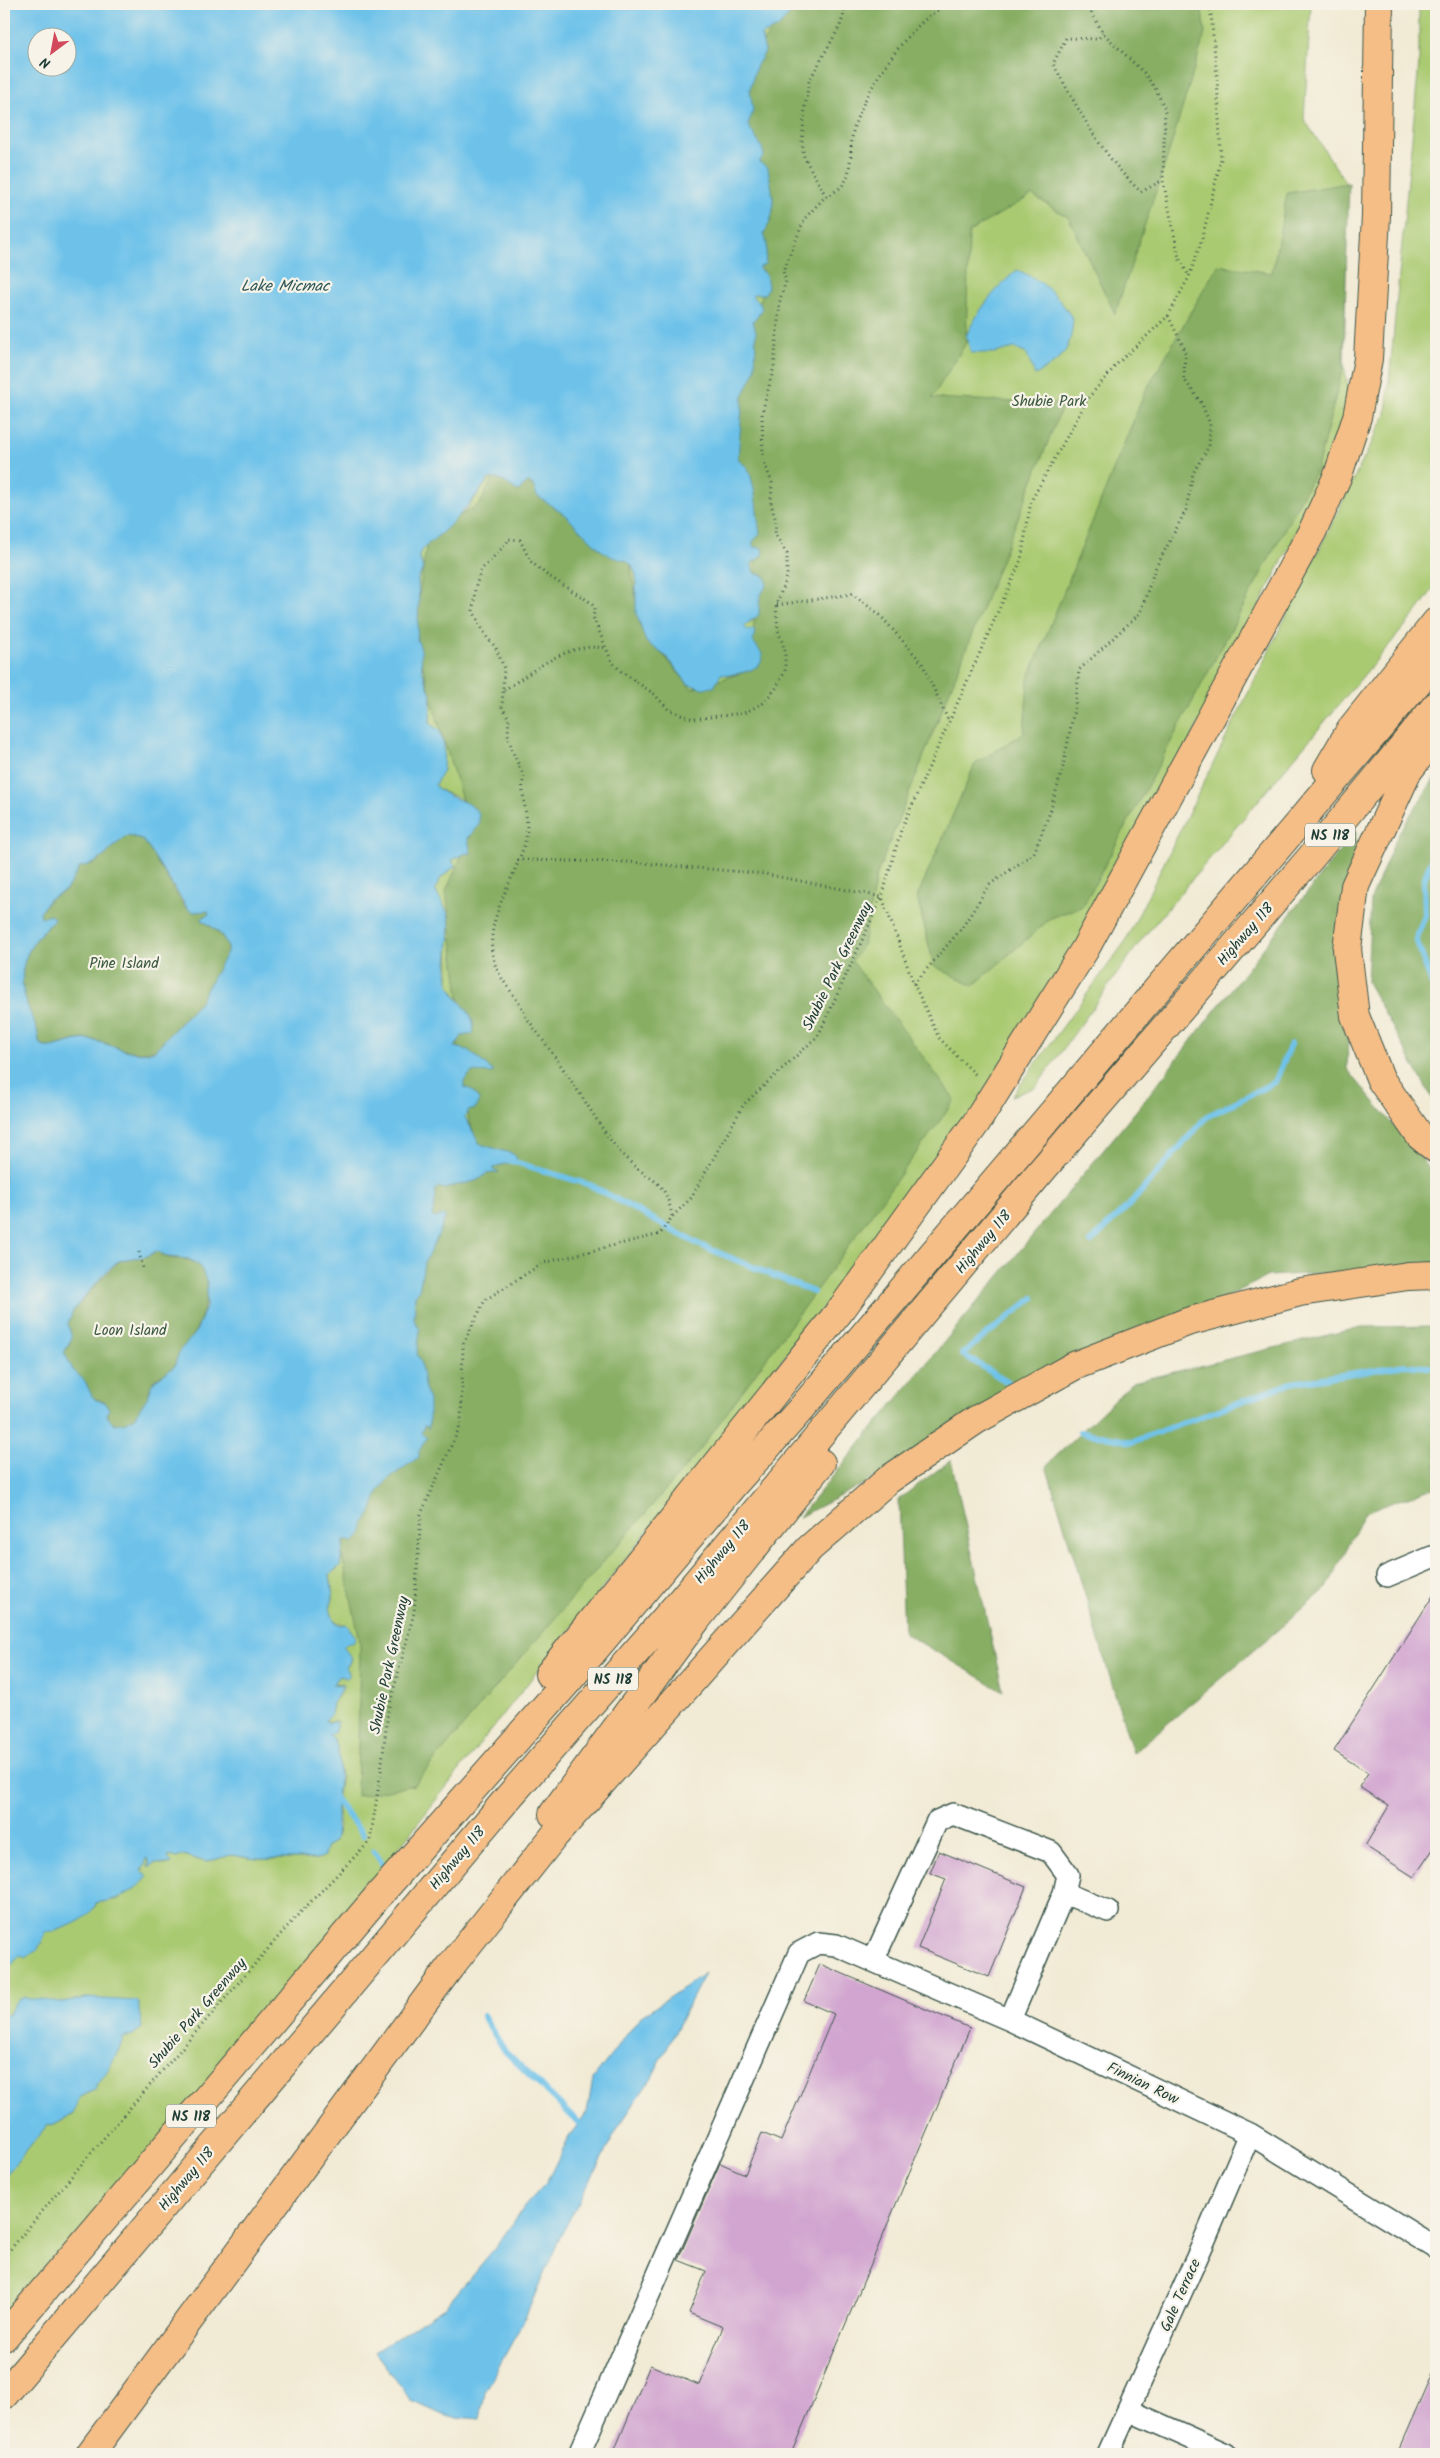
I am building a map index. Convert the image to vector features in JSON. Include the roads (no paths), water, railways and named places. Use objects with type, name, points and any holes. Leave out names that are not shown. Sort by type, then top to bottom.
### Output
[{"type":"highway","points":[[379,1895],[471,1768],[553,1670],[843,1307],[976,1123],[1084,949],[1313,530],[1338,474],[1358,417],[1368,359],[1376,216],[1379,4]]},
{"type":"highway","points":[[1288,836],[1351,729],[1436,622]]},
{"type":"highway","name":"Highway 118","points":[[4,2337],[379,1895],[568,1681],[734,1484],[801,1409],[1436,661]]},
{"type":"highway","name":"Highway 118","points":[[4,2395],[507,1798],[678,1604],[1043,1169],[1131,1069],[1313,855],[1436,706]]},
{"type":"highway","points":[[1436,735],[1408,771],[1355,886],[1347,949],[1355,1016],[1381,1080],[1420,1136],[1436,1149]]},
{"type":"highway","points":[[450,1967],[543,1828],[697,1619],[775,1518],[908,1354],[1054,1177],[1142,1078],[1221,962]]},
{"type":"highway","points":[[90,2454],[450,1967],[555,1836],[810,1548],[888,1480],[976,1420],[1074,1366],[1187,1322],[1300,1292],[1408,1276],[1436,1275]]},
{"type":"street","points":[[1387,1576],[1436,1557]]},
{"type":"street","points":[[873,1961],[937,1821],[953,1814],[1051,1852],[1068,1875],[1064,1893],[1010,2020]]},
{"type":"street","points":[[1064,1893],[1108,1911]]},
{"type":"street","name":"Finnian Row","points":[[579,2454],[799,1953],[818,1943],[836,1945],[1010,2020],[1250,2134],[1436,2248]]},
{"type":"street","name":"Gale Terrace","points":[[1108,2454],[1250,2134]]},
{"type":"street","points":[[1128,2410],[1226,2454]]},
{"type":"water","name":"Lake Micmac","points":[[4,4],[798,4],[778,28],[761,35],[765,52],[756,67],[750,89],[753,111],[748,125],[762,148],[764,155],[759,162],[768,168],[773,201],[772,217],[764,233],[767,244],[765,264],[758,268],[766,275],[768,287],[765,294],[754,294],[752,296],[760,303],[762,310],[753,321],[756,332],[755,371],[743,396],[738,457],[748,469],[755,493],[760,533],[753,542],[753,545],[763,550],[760,557],[752,563],[753,571],[756,574],[764,575],[767,582],[760,598],[759,615],[744,626],[748,630],[755,630],[753,641],[762,654],[761,663],[753,669],[742,673],[721,674],[714,687],[701,688],[688,684],[667,657],[646,642],[636,613],[636,575],[632,566],[627,561],[612,557],[601,550],[565,515],[537,496],[533,485],[529,482],[518,491],[501,480],[489,479],[454,521],[419,554],[423,569],[418,579],[417,639],[421,649],[422,670],[431,695],[430,724],[439,730],[444,746],[443,770],[435,785],[439,790],[470,805],[479,814],[479,824],[468,838],[471,854],[466,853],[452,860],[455,866],[441,878],[435,889],[449,917],[450,924],[447,962],[448,980],[453,993],[470,1015],[474,1027],[473,1034],[462,1036],[455,1047],[468,1050],[494,1072],[472,1072],[464,1081],[464,1087],[472,1090],[479,1100],[475,1109],[468,1111],[465,1117],[480,1144],[513,1154],[517,1158],[514,1161],[492,1169],[499,1172],[486,1174],[472,1182],[445,1189],[438,1187],[435,1190],[436,1196],[432,1216],[434,1218],[444,1215],[445,1218],[424,1263],[419,1290],[415,1296],[414,1320],[420,1329],[417,1354],[421,1362],[424,1385],[429,1401],[429,1427],[428,1429],[427,1426],[424,1426],[421,1433],[427,1437],[419,1451],[419,1457],[388,1479],[378,1492],[371,1513],[363,1524],[362,1533],[354,1542],[344,1540],[340,1566],[330,1574],[333,1598],[330,1609],[334,1621],[340,1625],[346,1624],[356,1637],[354,1642],[343,1647],[352,1658],[346,1668],[349,1676],[347,1678],[340,1676],[332,1685],[343,1686],[333,1703],[331,1714],[325,1720],[327,1722],[338,1722],[334,1733],[329,1735],[334,1740],[339,1756],[335,1841],[327,1846],[324,1856],[317,1859],[256,1859],[231,1855],[206,1862],[184,1855],[177,1858],[169,1856],[168,1859],[172,1862],[171,1864],[155,1863],[149,1868],[149,1860],[146,1858],[145,1866],[141,1870],[147,1875],[147,1878],[135,1889],[118,1898],[96,1903],[88,1914],[76,1923],[46,1933],[38,1949],[26,1958],[19,1955],[12,1965],[4,1962]],"holes":[[[129,835],[144,841],[188,909],[194,912],[208,911],[209,914],[202,918],[203,921],[216,930],[223,938],[226,943],[227,952],[199,1003],[154,1051],[130,1051],[91,1040],[72,1041],[45,1047],[39,1043],[23,983],[25,960],[30,949],[36,939],[55,919],[50,915],[41,918],[40,912],[49,899],[66,890],[80,867],[96,862]],[[156,1251],[169,1257],[189,1259],[200,1266],[207,1282],[206,1307],[195,1334],[180,1350],[174,1367],[154,1381],[148,1396],[134,1418],[126,1422],[114,1424],[107,1416],[109,1409],[105,1402],[96,1400],[92,1396],[85,1381],[73,1370],[65,1354],[64,1351],[72,1338],[68,1324],[73,1311],[115,1264],[119,1261],[148,1256]]]},
{"type":"water","points":[[1017,270],[1035,279],[1049,290],[1073,319],[1070,339],[1064,353],[1059,359],[1035,375],[1027,354],[1014,348],[994,353],[971,353],[966,336],[988,300]]},
{"type":"water","points":[[705,1973],[652,2077],[619,2126],[560,2237],[524,2320],[485,2392],[480,2419],[445,2416],[412,2401],[375,2352],[446,2306],[495,2248],[525,2206],[546,2183],[570,2135],[587,2112],[593,2079],[640,2017]]},
{"type":"water","points":[[22,1998],[62,2002],[86,1998],[137,2001],[139,2003],[142,2028],[131,2036],[123,2038],[120,2048],[104,2076],[97,2083],[95,2090],[80,2096],[73,2114],[52,2125],[48,2124],[4,2177],[4,2015],[8,2015],[16,2001]]},
{"type":"waterway","points":[[1436,847],[1424,880],[1425,915],[1416,939],[1436,995]]},
{"type":"waterway","points":[[1091,1242],[1132,1202],[1206,1117],[1275,1082],[1291,1044]]},
{"type":"waterway","points":[[505,1159],[590,1185],[700,1245],[813,1292]]},
{"type":"waterway","points":[[1009,1383],[962,1354],[1033,1298]]},
{"type":"waterway","points":[[1080,1432],[1132,1442],[1291,1383],[1405,1365],[1436,1368]]},
{"type":"waterway","points":[[337,1801],[363,1835]]},
{"type":"waterway","points":[[374,1851],[383,1865]]},
{"type":"waterway","points":[[483,2016],[505,2051],[579,2123]]},
{"type":"park label","name":"Shubie Park","points":[[1049,401]]},
{"type":"park label","name":"Pine Island","points":[[124,963]]},
{"type":"park label","name":"Loon Island","points":[[130,1330]]}]
